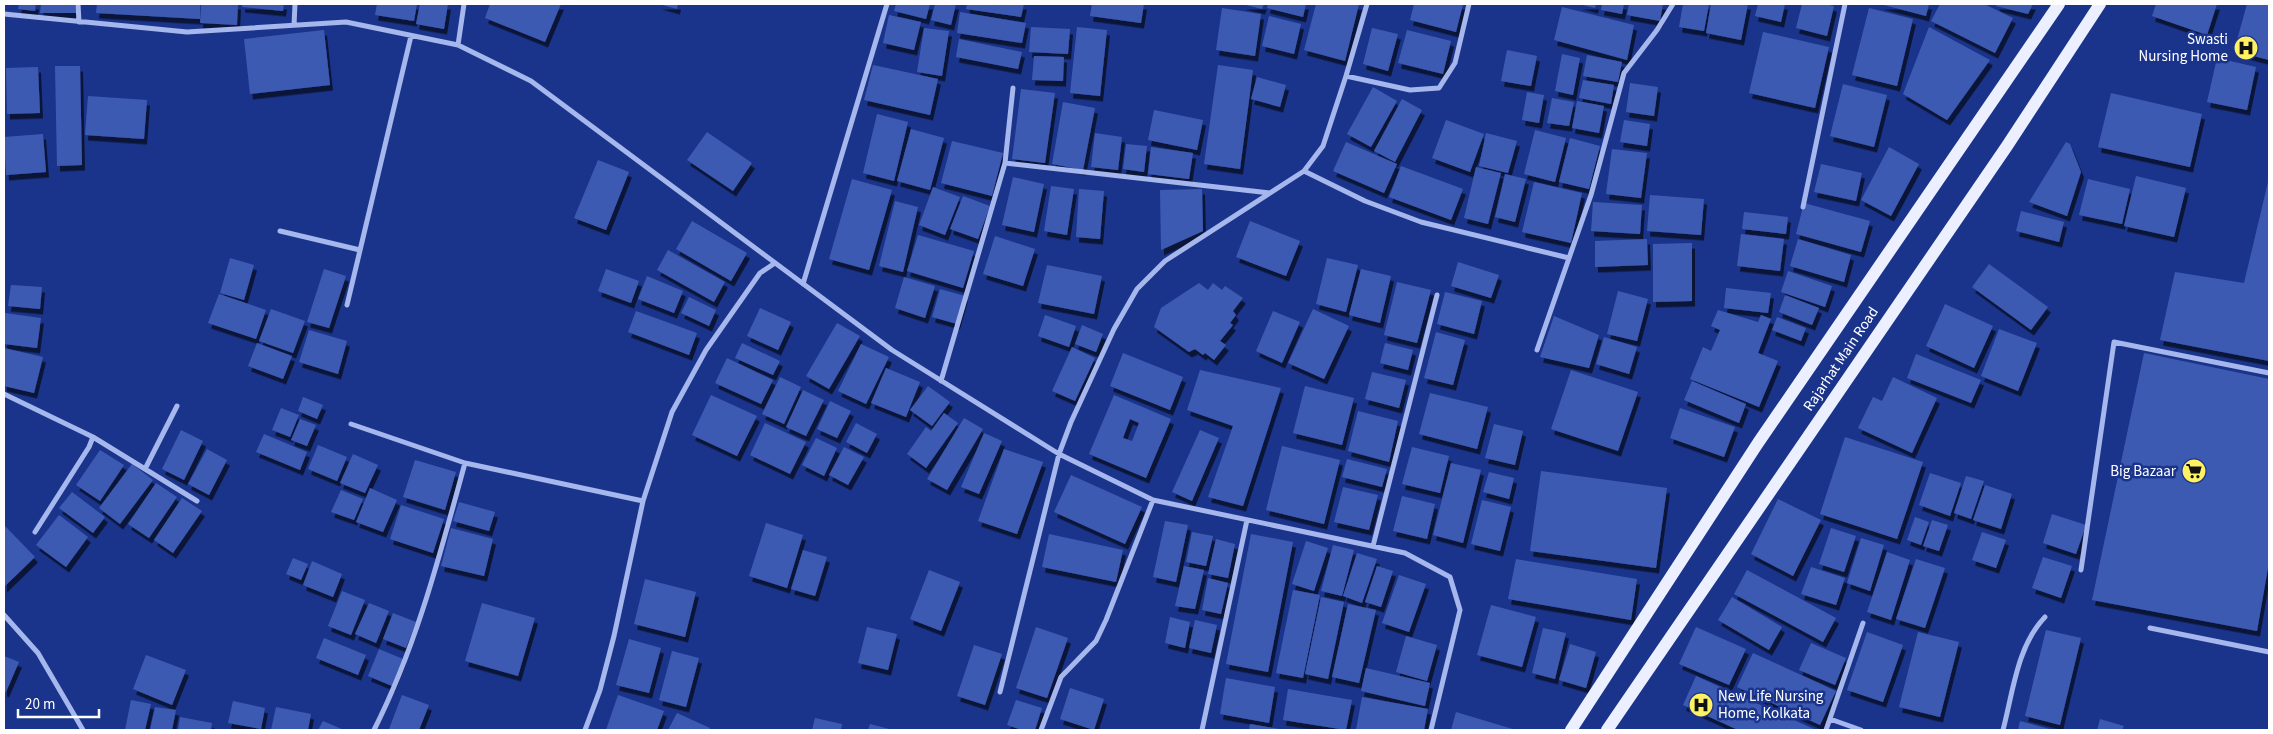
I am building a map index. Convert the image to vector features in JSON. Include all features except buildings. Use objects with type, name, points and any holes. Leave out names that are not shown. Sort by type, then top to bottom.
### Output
[{"type":"main road","name":"Rajarhat Main Road","points":[[1572,730],[1758,443],[2059,4]]},
{"type":"main road","name":"Rajarhat Main Road","points":[[1610,729],[2007,146],[2100,4]]},
{"type":"street","points":[[78,4],[79,22]]},
{"type":"street","points":[[294,25],[296,4]]},
{"type":"street","points":[[458,45],[464,4]]},
{"type":"street","points":[[803,284],[887,4]]},
{"type":"street","points":[[1000,692],[1059,454],[1071,422],[1114,329],[1136,289],[1165,261],[1304,171],[1323,146],[1367,4]]},
{"type":"street","points":[[1346,76],[1410,90],[1439,88],[1455,63],[1469,4]]},
{"type":"street","points":[[1537,350],[1591,195],[1624,73],[1657,30],[1673,4]]},
{"type":"street","points":[[1803,207],[1845,4]]},
{"type":"street","points":[[4,14],[188,32],[346,22],[458,45],[531,81],[892,350],[1059,454],[1153,500],[1405,553],[1450,577],[1460,610],[1431,730]]},
{"type":"street","points":[[347,305],[411,36]]},
{"type":"street","points":[[941,381],[1005,164],[1013,88]]},
{"type":"street","points":[[1005,164],[1271,193]]},
{"type":"street","points":[[1304,171],[1365,201],[1421,222],[1569,258]]},
{"type":"street","points":[[280,231],[360,250]]},
{"type":"street","points":[[585,730],[600,690],[614,636],[643,501],[672,412],[706,350],[760,273],[775,264]]},
{"type":"street","points":[[1373,546],[1437,295]]},
{"type":"street","points":[[2081,570],[2114,342],[2269,373]]},
{"type":"street","points":[[4,394],[93,437],[197,502]]},
{"type":"street","points":[[145,469],[177,406]]},
{"type":"street","points":[[351,424],[465,463],[643,501]]},
{"type":"street","points":[[35,532],[90,447],[93,437]]},
{"type":"street","points":[[374,730],[403,669],[418,630],[465,463]]},
{"type":"street","points":[[1041,730],[1061,677],[1096,640],[1106,620],[1153,500]]},
{"type":"street","points":[[1202,730],[1247,520]]},
{"type":"street","points":[[4,614],[38,653],[83,730]]},
{"type":"street","points":[[2003,730],[2024,647],[2033,629],[2045,616]]},
{"type":"street","points":[[1826,730],[1863,624]]},
{"type":"street","points":[[2150,628],[2269,652]]},
{"type":"street","points":[[1830,720],[1860,730]]},
{"type":"place","name":"Swasti Nursing Home","points":[[2246,48]]},
{"type":"place","name":"Big Bazaar","points":[[2194,471]]},
{"type":"place","name":"New Life Nursing Home, Kolkata","points":[[1701,705]]}]
